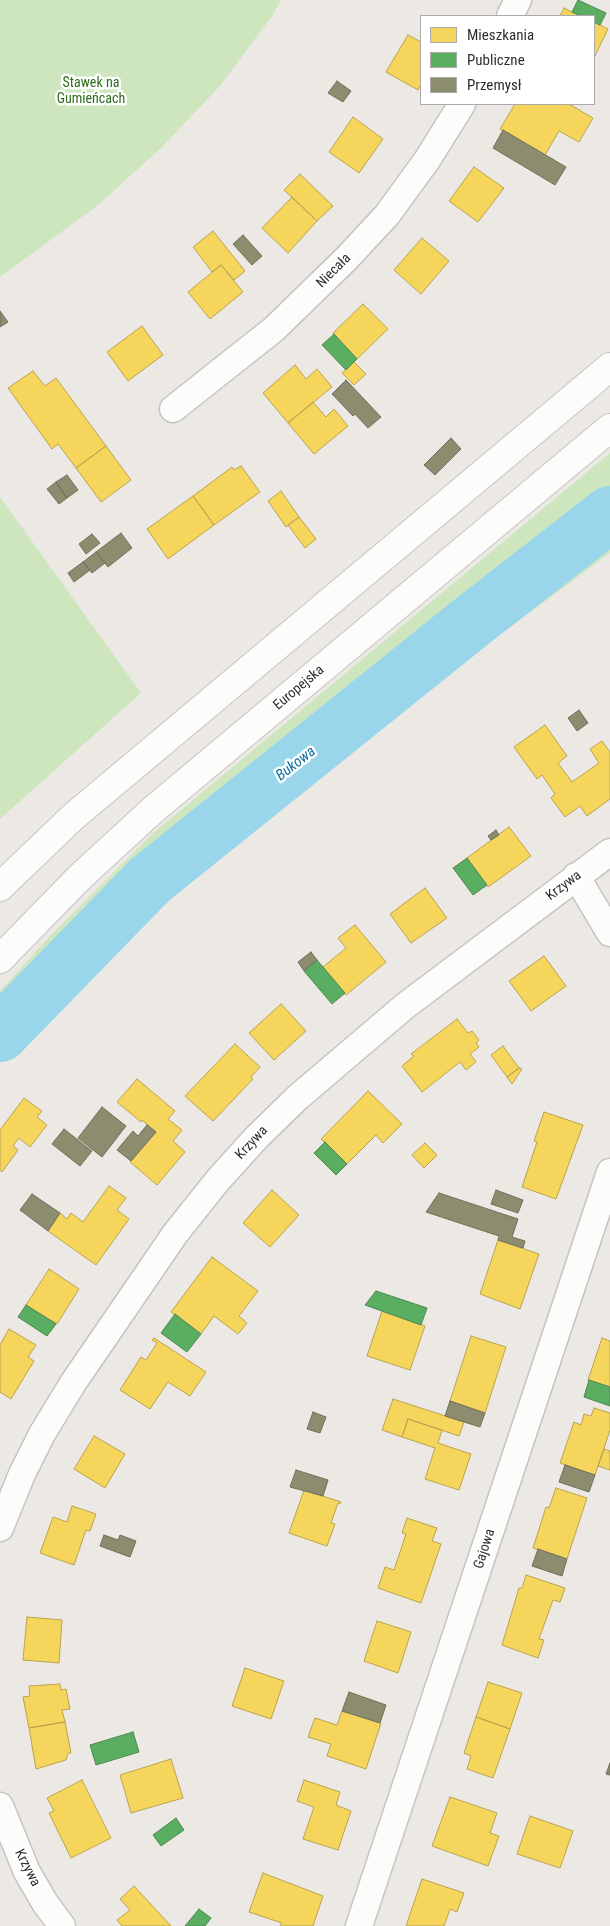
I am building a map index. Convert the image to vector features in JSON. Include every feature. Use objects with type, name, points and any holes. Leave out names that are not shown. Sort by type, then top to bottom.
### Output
[{"type":"main road","points":[[0,887],[74,816],[610,367]]},
{"type":"main road","name":"Europejska","points":[[0,960],[80,877],[154,809],[610,428]]},
{"type":"street","points":[[510,15],[518,0]]},
{"type":"street","name":"Niecała","points":[[173,409],[274,329],[346,259],[387,215],[427,160],[461,105]]},
{"type":"street","name":"Krzywa","points":[[0,1528],[22,1474],[38,1442],[73,1383],[175,1234],[218,1180],[257,1137],[297,1098],[342,1059],[406,1006],[610,852]]},
{"type":"street","points":[[576,876],[610,932]]},
{"type":"street","name":"Gajowa","points":[[359,1926],[610,1172]]},
{"type":"street","name":"Krzywa","points":[[0,1806],[27,1872],[45,1903],[62,1926]]},
{"type":"green space","name":"Stawek na Gumieńcach","points":[[0,0],[281,0],[272,16],[220,86],[161,148],[97,206],[0,277]]},
{"type":"green space","points":[[610,453],[610,553],[378,725],[86,964],[24,1026],[0,1061],[0,991],[49,937],[151,835]]},
{"type":"green space","points":[[0,497],[141,693],[0,819]]},
{"type":"building: Mieszkania","points":[[564,8],[579,15],[560,15]]},
{"type":"building: Mieszkania","points":[[595,22],[608,29],[595,56]]},
{"type":"building: Mieszkania","points":[[408,35],[420,41],[420,86],[418,90],[386,72]]},
{"type":"building: Mieszkania","points":[[514,105],[571,105],[593,118],[579,142],[559,131],[545,155],[500,129]]},
{"type":"building: Mieszkania","points":[[353,117],[383,139],[359,173],[329,152]]},
{"type":"building: Mieszkania","points":[[474,167],[504,188],[478,222],[449,201]]},
{"type":"building: Mieszkania","points":[[300,174],[333,206],[317,221],[284,190]]},
{"type":"building: Mieszkania","points":[[292,197],[317,221],[288,253],[262,228]]},
{"type":"building: Mieszkania","points":[[213,231],[245,271],[234,280],[221,265],[212,272],[193,247]]},
{"type":"building: Mieszkania","points":[[422,238],[449,261],[421,294],[394,270]]},
{"type":"building: Mieszkania","points":[[221,265],[243,292],[210,319],[188,292]]},
{"type":"building: Mieszkania","points":[[363,304],[388,329],[357,359],[333,333]]},
{"type":"building: Mieszkania","points":[[142,326],[163,355],[128,381],[107,352]]},
{"type":"building: Mieszkania","points":[[354,362],[366,374],[354,385],[342,373]]},
{"type":"building: Mieszkania","points":[[295,365],[306,379],[317,369],[332,387],[288,423],[263,393]]},
{"type":"building: Mieszkania","points":[[33,371],[45,386],[56,378],[106,446],[76,468],[58,444],[52,449],[8,388]]},
{"type":"building: Mieszkania","points":[[313,402],[326,417],[334,409],[348,426],[314,454],[288,423]]},
{"type":"building: Mieszkania","points":[[106,446],[131,480],[101,502],[76,468]]},
{"type":"building: Mieszkania","points":[[241,466],[260,492],[214,525],[193,496],[232,467],[234,470]]},
{"type":"building: Mieszkania","points":[[281,491],[299,517],[286,527],[268,501]]},
{"type":"building: Mieszkania","points":[[193,496],[214,525],[168,559],[147,529]]},
{"type":"building: Mieszkania","points":[[299,517],[316,539],[305,548],[288,525]]},
{"type":"building: Mieszkania","points":[[545,725],[567,756],[558,763],[572,782],[599,763],[590,749],[602,741],[610,752],[610,799],[587,816],[580,806],[565,817],[551,798],[555,794],[542,775],[537,779],[514,747]]},
{"type":"building: Mieszkania","points":[[509,827],[531,856],[488,887],[467,858]]},
{"type":"building: Mieszkania","points":[[425,888],[447,918],[411,943],[390,914]]},
{"type":"building: Mieszkania","points":[[355,925],[386,962],[346,995],[323,967],[346,948],[338,938]]},
{"type":"building: Mieszkania","points":[[544,956],[566,986],[531,1011],[509,981]]},
{"type":"building: Mieszkania","points":[[281,1004],[306,1031],[274,1060],[249,1033]]},
{"type":"building: Mieszkania","points":[[457,1019],[468,1033],[472,1031],[479,1040],[476,1043],[479,1047],[470,1054],[476,1062],[466,1070],[460,1062],[422,1092],[402,1066],[414,1056],[411,1054]]},
{"type":"building: Mieszkania","points":[[235,1044],[260,1067],[251,1077],[253,1079],[213,1121],[185,1096]]},
{"type":"building: Mieszkania","points":[[503,1046],[519,1068],[507,1077],[491,1055]]},
{"type":"building: Mieszkania","points":[[519,1068],[522,1069],[512,1084],[507,1077]]},
{"type":"building: Mieszkania","points":[[137,1079],[175,1111],[168,1119],[182,1130],[173,1141],[185,1152],[157,1185],[130,1162],[156,1132],[117,1102]]},
{"type":"building: Mieszkania","points":[[368,1091],[402,1124],[383,1143],[376,1135],[347,1164],[321,1139]]},
{"type":"building: Mieszkania","points":[[24,1098],[42,1111],[37,1117],[47,1125],[30,1147],[19,1138],[13,1146],[18,1150],[2,1172],[0,1170],[0,1130]]},
{"type":"building: Mieszkania","points":[[544,1112],[583,1125],[556,1199],[522,1187],[537,1142],[534,1141]]},
{"type":"building: Mieszkania","points":[[425,1143],[437,1155],[424,1168],[412,1155]]},
{"type":"building: Mieszkania","points":[[109,1186],[126,1198],[117,1210],[129,1219],[96,1265],[48,1231],[60,1213],[67,1219],[71,1213],[83,1222]]},
{"type":"building: Mieszkania","points":[[272,1190],[299,1215],[270,1247],[243,1223]]},
{"type":"building: Mieszkania","points":[[498,1240],[539,1254],[520,1309],[480,1294]]},
{"type":"building: Mieszkania","points":[[212,1257],[258,1291],[239,1316],[247,1323],[238,1334],[214,1316],[201,1334],[171,1312]]},
{"type":"building: Mieszkania","points":[[49,1269],[79,1289],[57,1324],[26,1305]]},
{"type":"building: Mieszkania","points":[[382,1311],[425,1326],[410,1370],[367,1356]]},
{"type":"building: Mieszkania","points":[[9,1329],[36,1345],[28,1357],[34,1361],[11,1399],[0,1392],[0,1345]]},
{"type":"building: Mieszkania","points":[[471,1336],[506,1347],[485,1413],[450,1401]]},
{"type":"building: Mieszkania","points":[[154,1338],[206,1372],[190,1396],[168,1382],[150,1409],[120,1390],[141,1357],[146,1360],[157,1343],[152,1340]]},
{"type":"building: Mieszkania","points":[[602,1338],[610,1341],[610,1387],[588,1380]]},
{"type":"building: Mieszkania","points":[[393,1399],[464,1422],[459,1436],[408,1419],[402,1437],[382,1430]]},
{"type":"building: Mieszkania","points":[[594,1408],[610,1413],[610,1430],[595,1475],[560,1463],[574,1422],[581,1425],[584,1414],[591,1416]]},
{"type":"building: Mieszkania","points":[[408,1419],[442,1430],[438,1443],[471,1454],[459,1490],[425,1479],[435,1448],[402,1437]]},
{"type":"building: Mieszkania","points":[[94,1436],[125,1454],[105,1488],[74,1469]]},
{"type":"building: Mieszkania","points":[[604,1449],[610,1451],[610,1470],[598,1466]]},
{"type":"building: Mieszkania","points":[[556,1488],[587,1498],[567,1559],[533,1548],[546,1507],[549,1508]]},
{"type":"building: Mieszkania","points":[[304,1490],[341,1502],[340,1504],[338,1503],[331,1523],[335,1524],[327,1546],[289,1533]]},
{"type":"building: Mieszkania","points":[[72,1506],[96,1514],[90,1531],[86,1530],[74,1565],[40,1553],[53,1517],[67,1522]]},
{"type":"building: Mieszkania","points":[[407,1518],[437,1528],[432,1541],[441,1544],[421,1603],[378,1588],[385,1567],[394,1570],[406,1534],[402,1533]]},
{"type":"building: Mieszkania","points":[[526,1575],[565,1588],[560,1602],[553,1600],[539,1639],[544,1640],[538,1658],[502,1645],[519,1588],[522,1588]]},
{"type":"building: Mieszkania","points":[[27,1617],[62,1620],[59,1663],[23,1660]]},
{"type":"building: Mieszkania","points":[[377,1621],[411,1632],[398,1673],[364,1661]]},
{"type":"building: Mieszkania","points":[[245,1668],[284,1681],[271,1719],[232,1706]]},
{"type":"building: Mieszkania","points":[[488,1682],[522,1693],[510,1729],[476,1717]]},
{"type":"building: Mieszkania","points":[[60,1684],[61,1690],[66,1689],[70,1709],[62,1710],[65,1722],[29,1728],[23,1697],[30,1696],[29,1686]]},
{"type":"building: Mieszkania","points":[[342,1711],[381,1723],[366,1769],[327,1756],[331,1744],[308,1737],[315,1718],[337,1725]]},
{"type":"building: Mieszkania","points":[[476,1717],[510,1729],[493,1778],[467,1769],[471,1756],[464,1753]]},
{"type":"building: Mieszkania","points":[[65,1722],[71,1753],[68,1753],[66,1760],[36,1769],[29,1728]]},
{"type":"building: Mieszkania","points":[[171,1759],[183,1798],[131,1813],[120,1775]]},
{"type":"building: Mieszkania","points":[[82,1780],[111,1838],[71,1858],[49,1813],[54,1811],[47,1798]]},
{"type":"building: Mieszkania","points":[[304,1780],[340,1792],[336,1805],[351,1811],[338,1850],[303,1839],[314,1807],[297,1801]]},
{"type":"building: Mieszkania","points":[[450,1797],[497,1813],[490,1833],[499,1836],[488,1866],[432,1846]]},
{"type":"building: Mieszkania","points":[[530,1816],[573,1831],[560,1868],[517,1854]]},
{"type":"building: Mieszkania","points":[[263,1873],[323,1896],[313,1926],[280,1926],[282,1923],[249,1912]]},
{"type":"building: Mieszkania","points":[[422,1879],[464,1893],[457,1912],[450,1909],[444,1926],[406,1926]]},
{"type":"building: Mieszkania","points":[[134,1886],[171,1926],[122,1926],[117,1920],[130,1910],[120,1899]]},
{"type":"building: Publiczne","points":[[578,0],[606,13],[600,25],[595,22],[595,15],[579,15],[572,12]]},
{"type":"building: Publiczne","points":[[334,334],[357,359],[346,370],[322,345]]},
{"type":"building: Publiczne","points":[[467,858],[487,885],[473,895],[453,868]]},
{"type":"building: Publiczne","points":[[317,960],[345,993],[332,1004],[304,971]]},
{"type":"building: Publiczne","points":[[325,1142],[347,1164],[336,1175],[314,1153]]},
{"type":"building: Publiczne","points":[[376,1291],[427,1308],[421,1325],[365,1305]]},
{"type":"building: Publiczne","points":[[26,1305],[56,1324],[47,1336],[18,1317]]},
{"type":"building: Publiczne","points":[[175,1314],[201,1334],[187,1352],[161,1333]]},
{"type":"building: Publiczne","points":[[589,1380],[610,1387],[610,1406],[584,1397]]},
{"type":"building: Publiczne","points":[[133,1732],[139,1752],[96,1765],[90,1745]]},
{"type":"building: Publiczne","points":[[176,1818],[184,1830],[161,1846],[153,1835]]},
{"type":"building: Publiczne","points":[[199,1909],[211,1918],[205,1926],[185,1926]]},
{"type":"building: Przemysł","points":[[337,81],[351,91],[343,102],[328,93]]},
{"type":"building: Przemysł","points":[[503,130],[566,167],[555,185],[493,148]]},
{"type":"building: Przemysł","points":[[243,235],[262,256],[252,265],[233,244]]},
{"type":"building: Przemysł","points":[[0,311],[8,322],[0,327]]},
{"type":"building: Przemysł","points":[[346,380],[381,417],[368,428],[355,414],[353,416],[332,394]]},
{"type":"building: Przemysł","points":[[451,438],[461,449],[435,475],[424,465]]},
{"type":"building: Przemysł","points":[[67,475],[78,490],[67,498],[56,482]]},
{"type":"building: Przemysł","points":[[56,482],[67,498],[59,504],[47,489]]},
{"type":"building: Przemysł","points":[[121,533],[132,548],[108,567],[96,552]]},
{"type":"building: Przemysł","points":[[92,534],[100,543],[86,554],[79,544]]},
{"type":"building: Przemysł","points":[[96,552],[105,563],[92,573],[83,562]]},
{"type":"building: Przemysł","points":[[83,562],[90,570],[74,582],[68,573]]},
{"type":"building: Przemysł","points":[[579,710],[588,723],[577,731],[568,718]]},
{"type":"building: Przemysł","points":[[496,830],[499,835],[491,840],[488,836]]},
{"type":"building: Przemysł","points":[[311,952],[317,960],[304,971],[298,962]]},
{"type":"building: Przemysł","points":[[102,1107],[126,1126],[102,1157],[78,1138]]},
{"type":"building: Przemysł","points":[[147,1125],[156,1132],[131,1161],[117,1150],[133,1131],[138,1136]]},
{"type":"building: Przemysł","points":[[64,1129],[92,1151],[80,1166],[52,1144]]},
{"type":"building: Przemysł","points":[[496,1190],[523,1200],[518,1213],[491,1204]]},
{"type":"building: Przemysł","points":[[439,1193],[518,1219],[512,1237],[525,1241],[523,1248],[498,1240],[499,1236],[426,1212]]},
{"type":"building: Przemysł","points":[[32,1194],[60,1213],[48,1231],[20,1210]]},
{"type":"building: Przemysł","points":[[450,1401],[485,1413],[480,1427],[445,1416]]},
{"type":"building: Przemysł","points":[[313,1412],[326,1417],[320,1433],[307,1429]]},
{"type":"building: Przemysł","points":[[565,1465],[595,1475],[589,1492],[559,1482]]},
{"type":"building: Przemysł","points":[[296,1470],[328,1480],[323,1496],[290,1487]]},
{"type":"building: Przemysł","points":[[104,1535],[118,1540],[120,1535],[136,1541],[130,1557],[100,1546]]},
{"type":"building: Przemysł","points":[[538,1549],[567,1559],[562,1576],[532,1566]]},
{"type":"building: Przemysł","points":[[349,1692],[386,1705],[380,1723],[342,1711]]},
{"type":"building: Przemysł","points":[[610,1763],[610,1775],[606,1774]]},
{"type":"waterway","name":"Bukowa","points":[[0,1034],[150,880],[475,619],[610,514]]}]
